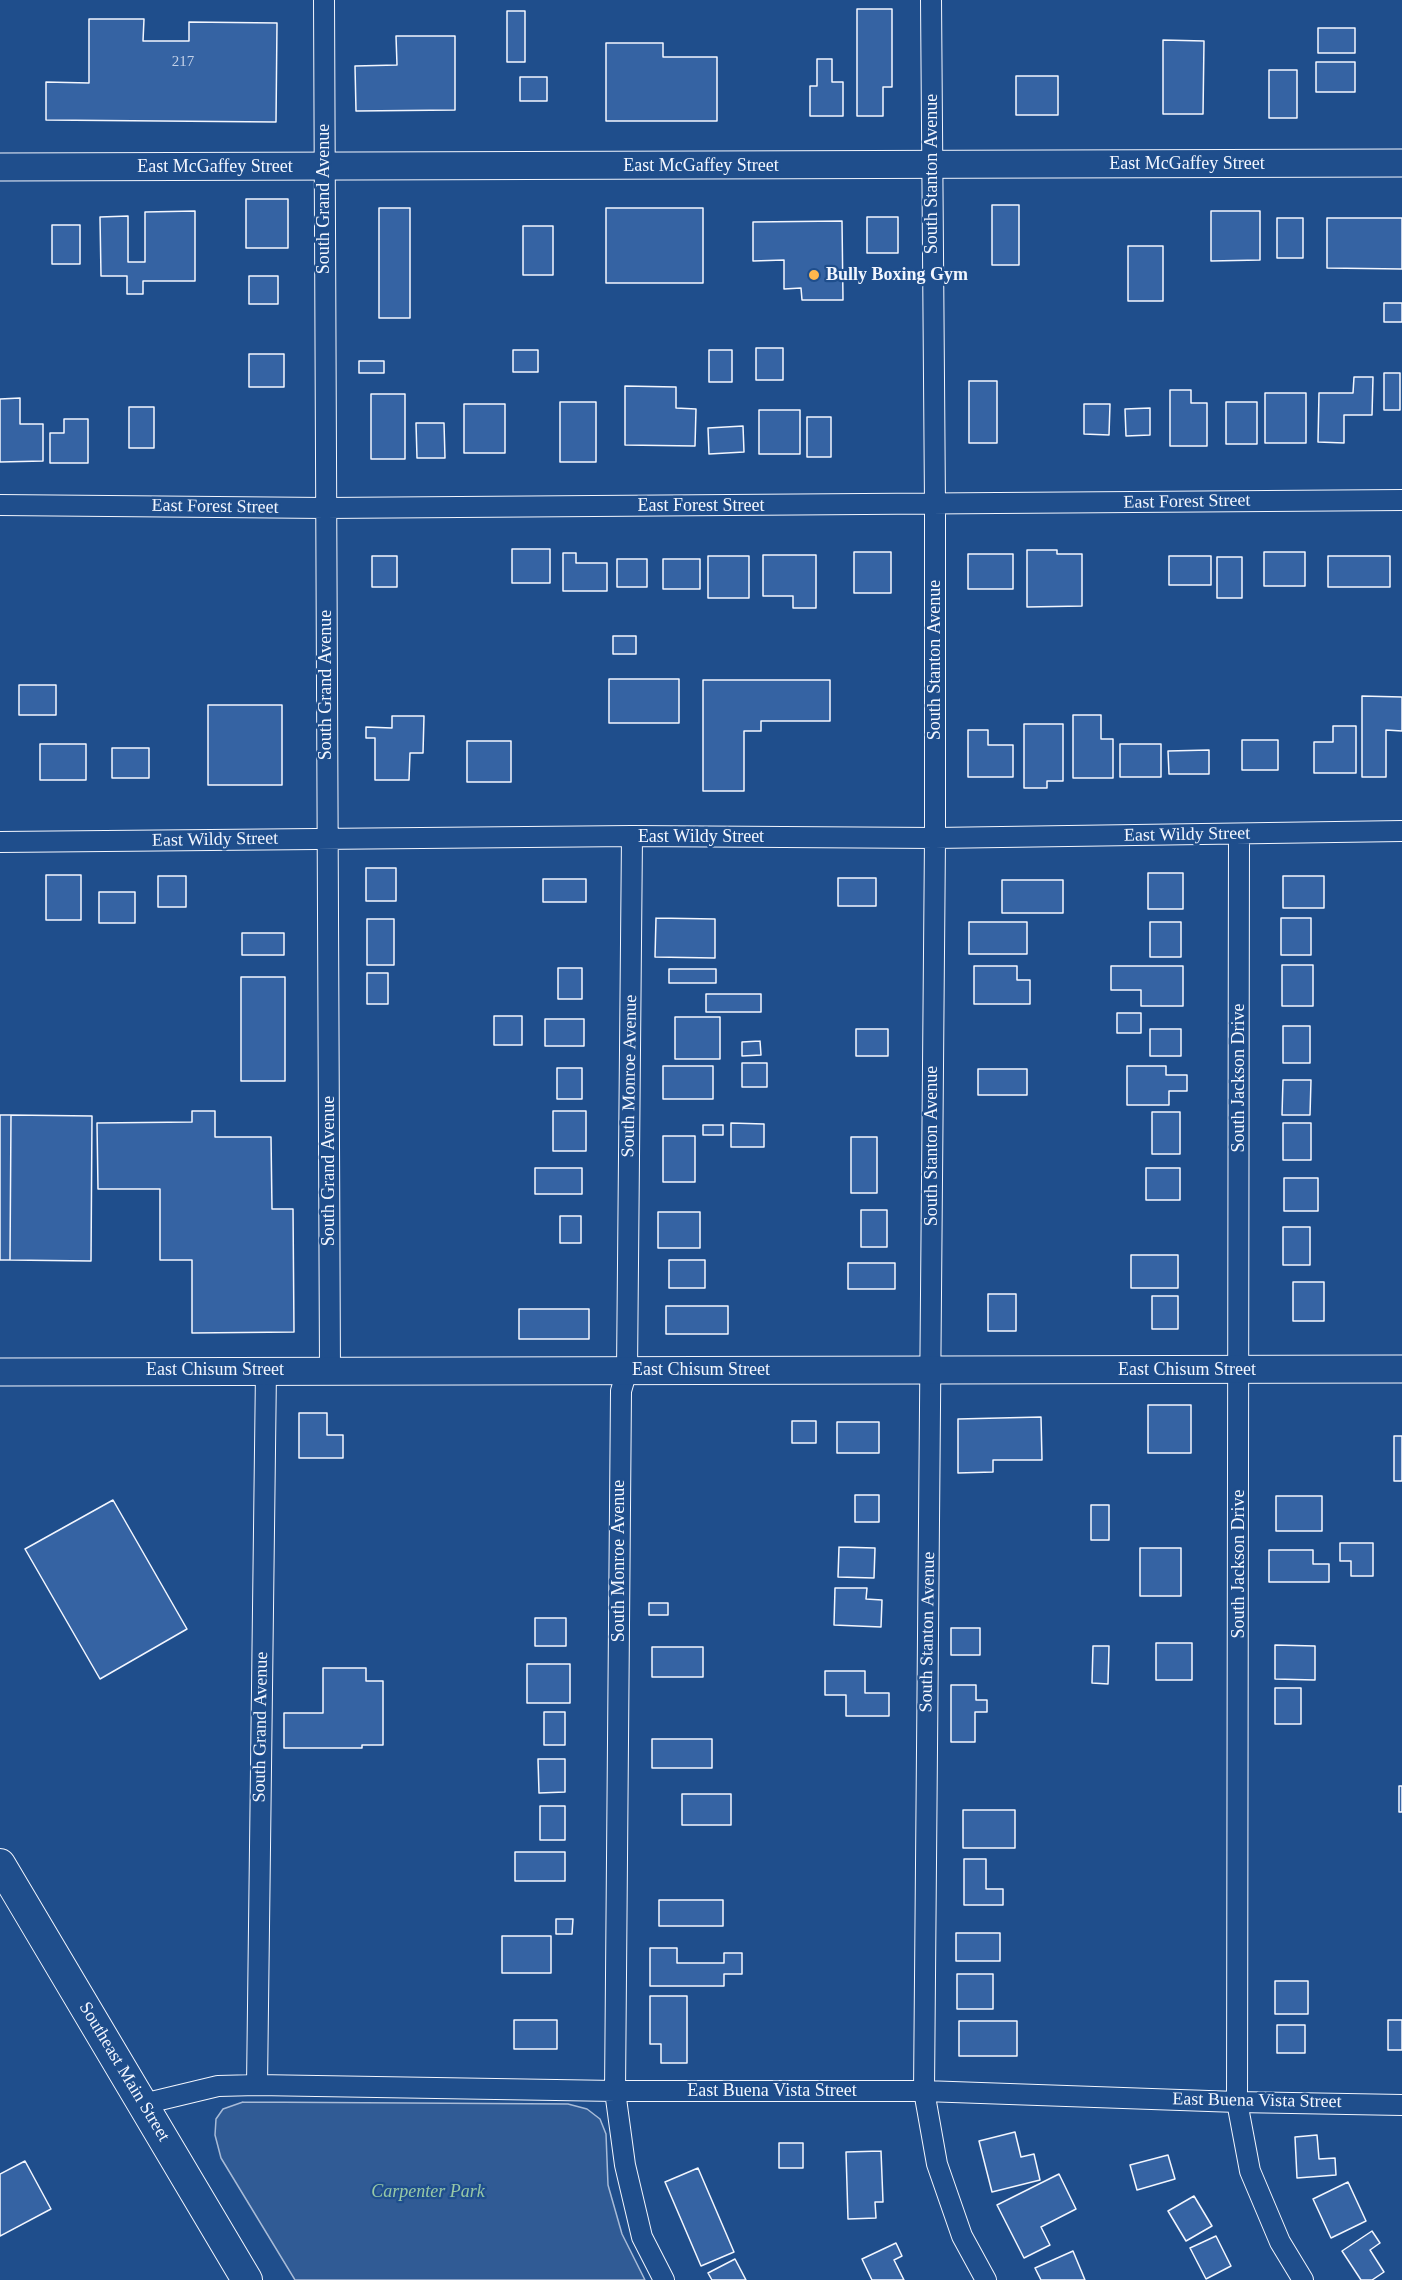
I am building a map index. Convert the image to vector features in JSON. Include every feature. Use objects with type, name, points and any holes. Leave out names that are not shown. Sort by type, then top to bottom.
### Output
[{"type":"main road","name":"Southeast Main Street","points":[[0,1864],[247,2280]]},
{"type":"street","name":"South Grand Avenue","points":[[324,0],[330,1370]]},
{"type":"street","name":"South Stanton Avenue","points":[[931,0],[935,505],[934,838],[924,2091],[937,2164],[962,2236],[986,2280]]},
{"type":"street","name":"East McGaffey Street","points":[[0,167],[1402,163]]},
{"type":"street","name":"East Forest Street","points":[[0,505],[325,508],[1402,500]]},
{"type":"street","name":"East Wildy Street","points":[[0,842],[632,836],[934,838],[1402,831]]},
{"type":"street","name":"South Jackson Drive","points":[[1239,835],[1236,2102],[1250,2171],[1280,2242],[1303,2280]]},
{"type":"street","name":"South Monroe Avenue","points":[[632,836],[627,1370],[621,1391],[615,2091],[625,2165],[642,2237],[664,2280]]},
{"type":"street","name":"East Chisum Street","points":[[0,1372],[1402,1369]]},
{"type":"street","name":"South Grand Avenue","points":[[257,2085],[266,1370]]},
{"type":"street","name":"East Buena Vista Street","points":[[143,2104],[218,2086],[257,2085],[615,2091],[924,2091],[1236,2102],[1402,2104]]},
{"type":"shaded area","name":"Carpenter Park","points":[[243,2102],[568,2104],[587,2109],[600,2119],[606,2134],[608,2185],[622,2234],[645,2280],[295,2280],[221,2158],[215,2135],[216,2119],[223,2109]]},
{"type":"building","points":[[857,9],[892,9],[892,87],[883,87],[883,116],[857,116]]},
{"type":"building","points":[[507,11],[525,11],[525,62],[507,62]]},
{"type":"building","points":[[89,19],[144,19],[143,41],[189,41],[189,22],[277,23],[276,122],[46,120],[46,82],[89,83]]},
{"type":"building","points":[[1318,28],[1355,28],[1355,53],[1318,53]]},
{"type":"building","points":[[396,36],[455,36],[455,110],[356,111],[355,66],[397,65]]},
{"type":"building","points":[[1163,40],[1204,41],[1203,114],[1163,114]]},
{"type":"building","points":[[606,43],[663,43],[663,57],[717,57],[717,121],[606,121]]},
{"type":"building","points":[[817,59],[832,59],[832,82],[843,82],[843,116],[810,116],[810,86],[817,86]]},
{"type":"building","points":[[1316,62],[1355,62],[1355,92],[1316,92]]},
{"type":"building","points":[[1269,70],[1297,70],[1297,118],[1269,118]]},
{"type":"building","points":[[1016,76],[1058,76],[1058,115],[1016,115]]},
{"type":"building","points":[[520,77],[547,77],[547,101],[520,101]]},
{"type":"building","points":[[246,199],[288,199],[288,248],[246,248]]},
{"type":"building","points":[[992,205],[1019,205],[1019,265],[992,265]]},
{"type":"building","points":[[379,208],[410,208],[410,318],[379,318]]},
{"type":"building","points":[[606,208],[703,208],[703,283],[606,283]]},
{"type":"building","points":[[195,211],[195,281],[143,281],[143,294],[127,294],[127,276],[101,276],[100,217],[128,216],[128,262],[145,262],[145,212]]},
{"type":"building","points":[[1211,211],[1260,211],[1260,260],[1211,261]]},
{"type":"building","points":[[867,217],[898,217],[898,253],[867,253]]},
{"type":"building","points":[[1277,218],[1303,218],[1303,258],[1277,258]]},
{"type":"building","points":[[1327,218],[1402,218],[1402,269],[1327,268]]},
{"type":"building","name":"Bully Boxing Gym","points":[[842,221],[843,300],[802,300],[801,288],[784,289],[784,260],[753,261],[753,222]]},
{"type":"building","points":[[52,225],[80,225],[80,264],[52,264]]},
{"type":"building","points":[[523,226],[553,226],[553,275],[523,275]]},
{"type":"building","points":[[1128,246],[1163,246],[1163,301],[1128,301]]},
{"type":"building","points":[[249,276],[278,276],[278,304],[249,304]]},
{"type":"building","points":[[1384,303],[1402,303],[1402,322],[1384,322]]},
{"type":"building","points":[[756,348],[783,348],[783,380],[756,380]]},
{"type":"building","points":[[513,350],[538,350],[538,372],[513,372]]},
{"type":"building","points":[[709,350],[732,350],[732,382],[709,382]]},
{"type":"building","points":[[249,354],[284,354],[284,387],[249,387]]},
{"type":"building","points":[[359,361],[384,361],[384,373],[359,373]]},
{"type":"building","points":[[1384,373],[1400,373],[1400,410],[1384,410]]},
{"type":"building","points":[[1354,377],[1373,377],[1372,415],[1344,415],[1344,443],[1318,442],[1319,393],[1353,393]]},
{"type":"building","points":[[969,381],[997,381],[997,443],[969,443]]},
{"type":"building","points":[[625,386],[676,387],[676,408],[696,409],[695,446],[625,445]]},
{"type":"building","points":[[1170,390],[1191,390],[1191,403],[1207,403],[1207,446],[1170,446]]},
{"type":"building","points":[[1265,393],[1306,393],[1306,443],[1265,443]]},
{"type":"building","points":[[371,394],[405,394],[405,459],[371,459]]},
{"type":"building","points":[[20,398],[20,424],[43,424],[43,461],[0,462],[0,399]]},
{"type":"building","points":[[560,402],[596,402],[596,462],[560,462]]},
{"type":"building","points":[[1226,402],[1257,402],[1257,444],[1226,444]]},
{"type":"building","points":[[464,404],[505,404],[505,453],[464,453]]},
{"type":"building","points":[[1084,404],[1110,404],[1109,435],[1084,434]]},
{"type":"building","points":[[129,407],[154,407],[154,448],[129,448]]},
{"type":"building","points":[[1150,408],[1150,435],[1126,436],[1125,409]]},
{"type":"building","points":[[759,410],[800,410],[800,454],[759,454]]},
{"type":"building","points":[[807,417],[831,417],[831,457],[807,457]]},
{"type":"building","points":[[64,419],[88,419],[88,463],[50,463],[50,433],[64,433]]},
{"type":"building","points":[[416,423],[444,423],[445,458],[417,458]]},
{"type":"building","points":[[743,426],[744,452],[709,454],[708,428]]},
{"type":"building","points":[[512,549],[550,549],[550,583],[512,583]]},
{"type":"building","points":[[1027,550],[1057,550],[1057,554],[1082,554],[1082,606],[1027,607]]},
{"type":"building","points":[[854,552],[891,552],[891,593],[854,593]]},
{"type":"building","points":[[1264,552],[1305,552],[1305,586],[1264,586]]},
{"type":"building","points":[[563,553],[576,553],[576,563],[607,563],[607,591],[563,591]]},
{"type":"building","points":[[968,554],[1013,554],[1013,589],[968,589]]},
{"type":"building","points":[[763,555],[816,555],[816,608],[793,608],[793,596],[763,596]]},
{"type":"building","points":[[372,556],[397,556],[397,587],[372,587]]},
{"type":"building","points":[[708,556],[749,556],[749,598],[708,598]]},
{"type":"building","points":[[1169,556],[1211,556],[1211,585],[1169,585]]},
{"type":"building","points":[[1328,556],[1390,556],[1390,587],[1328,587]]},
{"type":"building","points":[[1217,557],[1242,557],[1242,598],[1217,598]]},
{"type":"building","points":[[617,559],[647,559],[647,587],[617,587]]},
{"type":"building","points":[[663,559],[700,559],[700,589],[663,589]]},
{"type":"building","points":[[613,636],[636,636],[636,654],[613,654]]},
{"type":"building","points":[[609,679],[679,679],[679,723],[609,723]]},
{"type":"building","points":[[703,680],[830,680],[830,721],[761,721],[761,731],[744,731],[744,791],[703,791]]},
{"type":"building","points":[[19,685],[56,685],[56,715],[19,715]]},
{"type":"building","points":[[1362,696],[1402,697],[1402,731],[1386,730],[1386,777],[1362,777]]},
{"type":"building","points":[[208,705],[282,705],[282,785],[208,785]]},
{"type":"building","points":[[1073,715],[1101,715],[1101,739],[1113,739],[1113,778],[1073,778]]},
{"type":"building","points":[[392,716],[424,716],[423,753],[410,753],[409,780],[375,780],[375,738],[366,738],[366,727],[392,728]]},
{"type":"building","points":[[1024,724],[1063,724],[1063,781],[1047,781],[1047,788],[1024,788]]},
{"type":"building","points":[[1333,726],[1356,726],[1356,773],[1314,773],[1314,742],[1333,742]]},
{"type":"building","points":[[968,730],[988,730],[988,745],[1013,745],[1013,777],[968,777]]},
{"type":"building","points":[[1242,740],[1278,740],[1278,770],[1242,770]]},
{"type":"building","points":[[467,741],[511,741],[511,782],[467,782]]},
{"type":"building","points":[[40,744],[86,744],[86,780],[40,780]]},
{"type":"building","points":[[1120,744],[1161,744],[1161,777],[1120,777]]},
{"type":"building","points":[[112,748],[149,748],[149,778],[112,778]]},
{"type":"building","points":[[1209,750],[1209,774],[1169,774],[1168,751]]},
{"type":"building","points":[[366,868],[396,868],[396,901],[366,901]]},
{"type":"building","points":[[1148,873],[1183,873],[1183,909],[1148,909]]},
{"type":"building","points":[[46,875],[81,875],[81,920],[46,920]]},
{"type":"building","points":[[158,876],[186,876],[186,907],[158,907]]},
{"type":"building","points":[[1283,876],[1324,876],[1324,908],[1283,908]]},
{"type":"building","points":[[838,878],[876,878],[876,906],[838,906]]},
{"type":"building","points":[[543,879],[586,879],[586,902],[543,902]]},
{"type":"building","points":[[1002,880],[1063,880],[1063,913],[1002,913]]},
{"type":"building","points":[[99,892],[135,892],[135,923],[99,923]]},
{"type":"building","points":[[656,918],[715,919],[715,958],[655,957]]},
{"type":"building","points":[[1281,918],[1311,918],[1311,955],[1281,955]]},
{"type":"building","points":[[367,919],[394,919],[394,965],[367,965]]},
{"type":"building","points":[[969,922],[1027,922],[1027,954],[969,954]]},
{"type":"building","points":[[1150,922],[1181,922],[1181,957],[1150,957]]},
{"type":"building","points":[[242,933],[284,933],[284,955],[242,955]]},
{"type":"building","points":[[1282,965],[1313,965],[1313,1006],[1282,1006]]},
{"type":"building","points":[[974,966],[1017,966],[1017,980],[1030,980],[1030,1004],[974,1004]]},
{"type":"building","points":[[1111,966],[1183,966],[1183,1006],[1141,1006],[1141,990],[1111,990]]},
{"type":"building","points":[[558,968],[582,968],[582,999],[558,999]]},
{"type":"building","points":[[669,969],[716,969],[716,983],[669,983]]},
{"type":"building","points":[[367,973],[388,973],[388,1004],[367,1004]]},
{"type":"building","points":[[241,977],[285,977],[285,1081],[241,1081]]},
{"type":"building","points":[[706,994],[761,994],[761,1012],[706,1012]]},
{"type":"building","points":[[1117,1013],[1141,1013],[1141,1033],[1117,1033]]},
{"type":"building","points":[[494,1016],[522,1016],[522,1045],[494,1045]]},
{"type":"building","points":[[675,1017],[720,1017],[720,1059],[675,1059]]},
{"type":"building","points":[[545,1019],[584,1019],[584,1046],[545,1046]]},
{"type":"building","points":[[1283,1026],[1310,1026],[1310,1063],[1283,1063]]},
{"type":"building","points":[[856,1029],[888,1029],[888,1056],[856,1056]]},
{"type":"building","points":[[1150,1029],[1181,1029],[1181,1056],[1150,1056]]},
{"type":"building","points":[[760,1041],[761,1055],[742,1056],[742,1042]]},
{"type":"building","points":[[742,1063],[767,1063],[767,1087],[742,1087]]},
{"type":"building","points":[[663,1066],[713,1066],[713,1099],[663,1099]]},
{"type":"building","points":[[1127,1066],[1166,1066],[1166,1075],[1187,1075],[1187,1091],[1169,1091],[1169,1105],[1127,1105]]},
{"type":"building","points":[[557,1068],[582,1068],[582,1099],[557,1099]]},
{"type":"building","points":[[978,1069],[1027,1069],[1027,1095],[978,1095]]},
{"type":"building","points":[[1283,1080],[1311,1080],[1310,1115],[1282,1115]]},
{"type":"building","points":[[192,1111],[215,1111],[215,1137],[271,1137],[272,1209],[293,1209],[294,1332],[192,1333],[192,1260],[160,1260],[160,1189],[98,1189],[97,1123],[192,1122]]},
{"type":"building","points":[[553,1111],[586,1111],[586,1151],[553,1151]]},
{"type":"building","points":[[1152,1112],[1180,1112],[1180,1154],[1152,1154]]},
{"type":"building","points":[[0,1115],[11,1115],[10,1260],[0,1260]]},
{"type":"building","points":[[11,1115],[92,1116],[91,1261],[10,1260]]},
{"type":"building","points":[[731,1123],[764,1124],[764,1147],[731,1147]]},
{"type":"building","points":[[1283,1123],[1311,1123],[1311,1160],[1283,1160]]},
{"type":"building","points":[[703,1125],[723,1125],[723,1135],[703,1135]]},
{"type":"building","points":[[663,1136],[695,1136],[695,1182],[663,1182]]},
{"type":"building","points":[[851,1137],[877,1137],[877,1193],[851,1193]]},
{"type":"building","points":[[535,1168],[582,1168],[582,1194],[535,1194]]},
{"type":"building","points":[[1146,1168],[1180,1168],[1180,1200],[1146,1200]]},
{"type":"building","points":[[1284,1178],[1318,1178],[1318,1211],[1284,1211]]},
{"type":"building","points":[[861,1210],[887,1210],[887,1247],[861,1247]]},
{"type":"building","points":[[658,1212],[700,1212],[700,1248],[658,1248]]},
{"type":"building","points":[[560,1216],[581,1216],[581,1243],[560,1243]]},
{"type":"building","points":[[1283,1227],[1310,1227],[1310,1265],[1283,1265]]},
{"type":"building","points":[[1131,1255],[1178,1255],[1178,1288],[1131,1288]]},
{"type":"building","points":[[669,1260],[705,1260],[705,1288],[669,1288]]},
{"type":"building","points":[[848,1263],[895,1263],[895,1289],[848,1289]]},
{"type":"building","points":[[1293,1282],[1324,1282],[1324,1321],[1293,1321]]},
{"type":"building","points":[[988,1294],[1016,1294],[1016,1331],[988,1331]]},
{"type":"building","points":[[1152,1296],[1178,1296],[1178,1329],[1152,1329]]},
{"type":"building","points":[[666,1306],[728,1306],[728,1334],[666,1334]]},
{"type":"building","points":[[519,1309],[589,1309],[589,1339],[519,1339]]},
{"type":"building","points":[[1148,1405],[1191,1405],[1191,1453],[1148,1453]]},
{"type":"building","points":[[299,1413],[327,1413],[327,1435],[343,1435],[343,1458],[299,1458]]},
{"type":"building","points":[[1041,1417],[1042,1460],[993,1460],[993,1472],[958,1473],[958,1419]]},
{"type":"building","points":[[792,1421],[816,1421],[816,1443],[792,1443]]},
{"type":"building","points":[[837,1422],[879,1422],[879,1453],[837,1453]]},
{"type":"building","points":[[1394,1436],[1402,1436],[1402,1481],[1394,1481]]},
{"type":"building","points":[[855,1495],[879,1495],[879,1522],[855,1522]]},
{"type":"building","points":[[1276,1496],[1322,1496],[1322,1531],[1276,1531]]},
{"type":"building","points":[[113,1500],[187,1629],[100,1679],[25,1549]]},
{"type":"building","points":[[1091,1505],[1109,1505],[1109,1540],[1091,1540]]},
{"type":"building","points":[[1340,1543],[1373,1543],[1373,1576],[1351,1576],[1351,1561],[1340,1561]]},
{"type":"building","points":[[839,1547],[875,1548],[874,1578],[838,1577]]},
{"type":"building","points":[[1140,1548],[1181,1548],[1181,1596],[1140,1596]]},
{"type":"building","points":[[1269,1550],[1313,1550],[1313,1564],[1329,1564],[1329,1582],[1269,1582]]},
{"type":"building","points":[[835,1588],[867,1588],[866,1599],[882,1600],[881,1627],[834,1625]]},
{"type":"building","points":[[649,1603],[668,1603],[668,1615],[649,1615]]},
{"type":"building","points":[[535,1618],[566,1618],[566,1646],[535,1646]]},
{"type":"building","points":[[951,1628],[980,1628],[980,1655],[951,1655]]},
{"type":"building","points":[[1156,1643],[1192,1643],[1192,1680],[1156,1680]]},
{"type":"building","points":[[1275,1645],[1315,1646],[1315,1680],[1275,1679]]},
{"type":"building","points":[[1093,1646],[1109,1646],[1108,1684],[1092,1683]]},
{"type":"building","points":[[652,1647],[703,1647],[703,1677],[652,1677]]},
{"type":"building","points":[[527,1664],[570,1664],[570,1703],[527,1703]]},
{"type":"building","points":[[323,1668],[366,1668],[366,1681],[383,1681],[383,1745],[362,1745],[362,1748],[284,1748],[284,1713],[323,1713]]},
{"type":"building","points":[[825,1671],[865,1671],[865,1693],[889,1693],[889,1716],[846,1716],[846,1695],[825,1695]]},
{"type":"building","points":[[951,1685],[976,1685],[976,1700],[987,1700],[987,1712],[975,1712],[975,1742],[951,1742]]},
{"type":"building","points":[[1275,1688],[1301,1688],[1301,1724],[1275,1724]]},
{"type":"building","points":[[544,1712],[565,1712],[565,1745],[544,1745]]},
{"type":"building","points":[[652,1739],[712,1739],[712,1768],[652,1768]]},
{"type":"building","points":[[538,1759],[565,1759],[565,1792],[539,1793]]},
{"type":"building","points":[[1399,1786],[1402,1786],[1402,1812],[1399,1812]]},
{"type":"building","points":[[682,1794],[731,1794],[731,1825],[682,1825]]},
{"type":"building","points":[[540,1806],[565,1806],[565,1840],[540,1840]]},
{"type":"building","points":[[963,1810],[1015,1810],[1015,1848],[963,1848]]},
{"type":"building","points":[[515,1852],[565,1852],[565,1881],[515,1881]]},
{"type":"building","points":[[964,1859],[986,1859],[986,1889],[1003,1889],[1003,1905],[964,1905]]},
{"type":"building","points":[[659,1900],[723,1900],[723,1926],[659,1926]]},
{"type":"building","points":[[556,1919],[573,1919],[572,1934],[556,1934]]},
{"type":"building","points":[[956,1933],[1000,1933],[1000,1961],[956,1961]]},
{"type":"building","points":[[502,1936],[551,1936],[551,1973],[502,1973]]},
{"type":"building","points":[[650,1948],[677,1948],[677,1963],[724,1963],[724,1953],[742,1953],[742,1974],[724,1974],[724,1986],[650,1986]]},
{"type":"building","points":[[957,1974],[993,1974],[993,2009],[957,2009]]},
{"type":"building","points":[[1275,1981],[1308,1981],[1308,2014],[1275,2014]]},
{"type":"building","points":[[650,1996],[687,1996],[687,2063],[661,2063],[661,2044],[650,2044]]},
{"type":"building","points":[[514,2020],[557,2020],[557,2049],[514,2049]]},
{"type":"building","points":[[1388,2020],[1402,2020],[1402,2050],[1388,2050]]},
{"type":"building","points":[[959,2021],[1017,2021],[1017,2056],[959,2056]]},
{"type":"building","points":[[1277,2025],[1305,2025],[1305,2053],[1277,2053]]},
{"type":"building","points":[[1015,2132],[1021,2157],[1034,2154],[1040,2180],[992,2192],[979,2141]]},
{"type":"building","points":[[1317,2135],[1319,2159],[1335,2158],[1336,2175],[1297,2178],[1295,2137]]},
{"type":"building","points":[[779,2143],[803,2143],[803,2168],[779,2168]]},
{"type":"building","points":[[881,2151],[883,2202],[875,2202],[876,2218],[848,2219],[846,2152]]},
{"type":"building","points":[[1168,2155],[1175,2179],[1137,2190],[1130,2165]]},
{"type":"building","points":[[25,2161],[51,2209],[0,2236],[0,2174]]},
{"type":"building","points":[[698,2168],[734,2252],[701,2266],[665,2182]]},
{"type":"building","points":[[1059,2174],[1076,2209],[1041,2227],[1050,2245],[1024,2258],[997,2205]]},
{"type":"building","points":[[1348,2182],[1366,2221],[1331,2238],[1313,2199]]},
{"type":"building","points":[[1194,2196],[1212,2226],[1186,2241],[1168,2211]]},
{"type":"building","points":[[1372,2231],[1380,2243],[1370,2250],[1384,2272],[1372,2280],[1361,2280],[1342,2251]]},
{"type":"building","points":[[1216,2236],[1231,2266],[1206,2279],[1190,2248]]},
{"type":"building","points":[[896,2243],[902,2256],[894,2260],[904,2280],[872,2280],[862,2259]]},
{"type":"building","points":[[1073,2251],[1085,2280],[1041,2280],[1035,2268]]},
{"type":"building","points":[[735,2259],[746,2280],[712,2280],[708,2273]]},
{"type":"place","name":"Bully Boxing Gym","points":[[814,275]]}]
